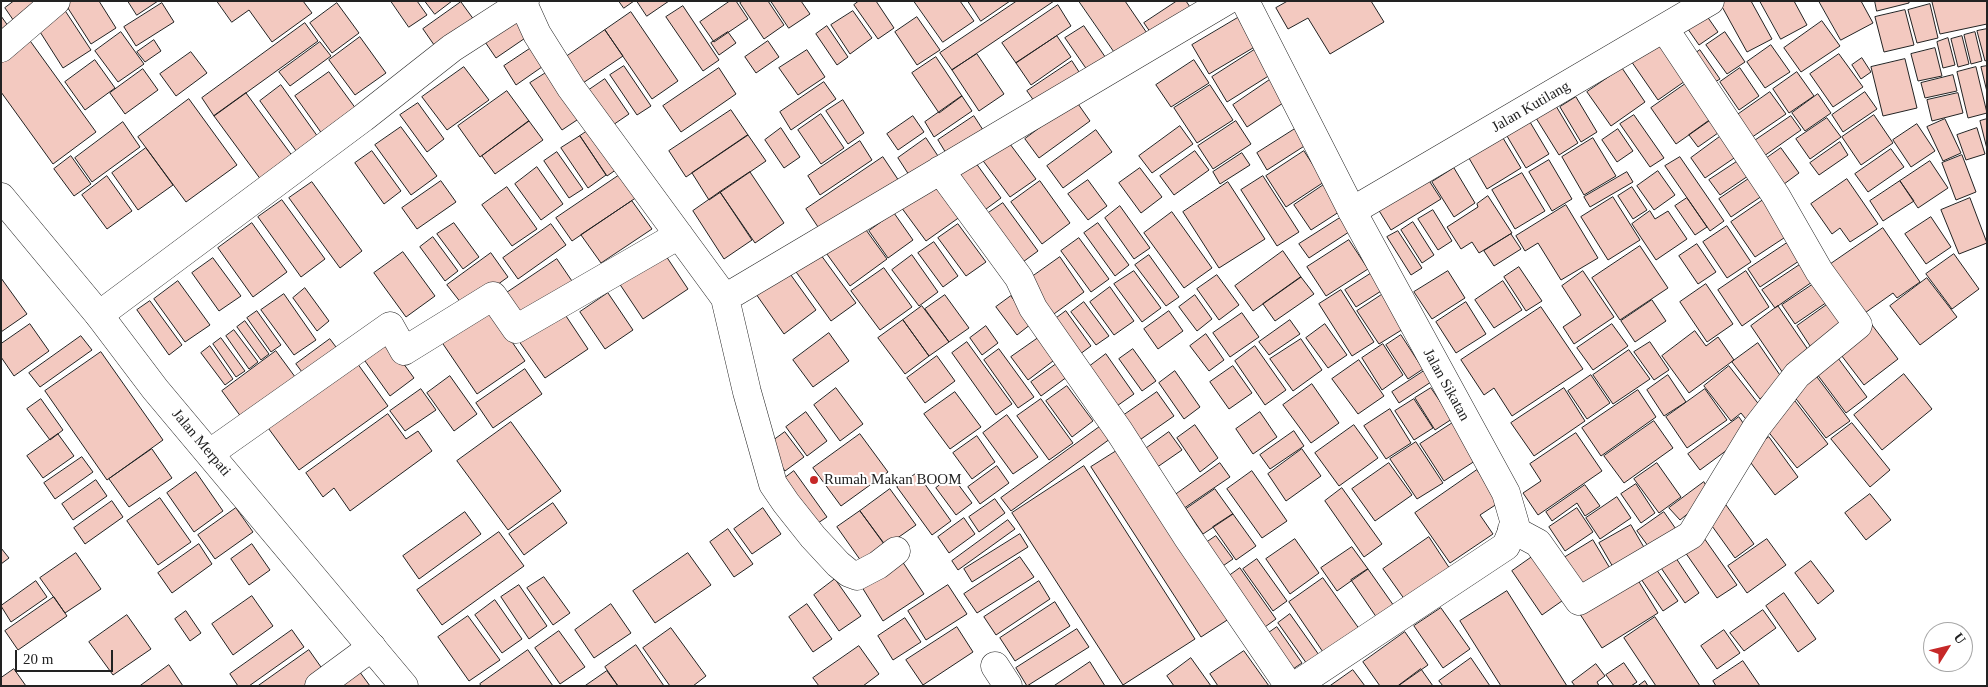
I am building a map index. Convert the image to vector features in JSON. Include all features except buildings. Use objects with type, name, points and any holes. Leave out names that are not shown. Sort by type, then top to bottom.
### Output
[{"type":"street","points":[[1,48],[56,1]]},
{"type":"street","points":[[726,298],[1226,1]]},
{"type":"street","name":"Jalan Sikatan","points":[[1246,1],[1352,211],[1506,493],[1514,524],[1512,529]]},
{"type":"street","name":"Jalan Kutilang","points":[[1352,211],[1710,1]]},
{"type":"street","points":[[98,315],[356,124],[452,48],[523,2],[537,34],[571,88],[726,298],[747,392],[773,484],[786,504],[813,537],[849,573],[857,576],[878,565],[896,551]]},
{"type":"street","points":[[1295,686],[1506,546],[1512,529],[1538,544],[1579,601],[1691,535],[1756,428],[1797,375],[1858,325],[1819,271],[1776,196],[1664,28]]},
{"type":"street","points":[[940,170],[1019,278],[1033,308],[1119,431],[1186,535],[1290,686]]},
{"type":"street","name":"Jalan Merpati","points":[[1,197],[156,389],[404,686]]},
{"type":"street","points":[[210,453],[390,326],[404,350],[493,296],[516,329],[680,235]]},
{"type":"street","points":[[319,686],[372,647]]},
{"type":"place","name":"Rumah Makan BOOM","points":[[814,480]]}]
